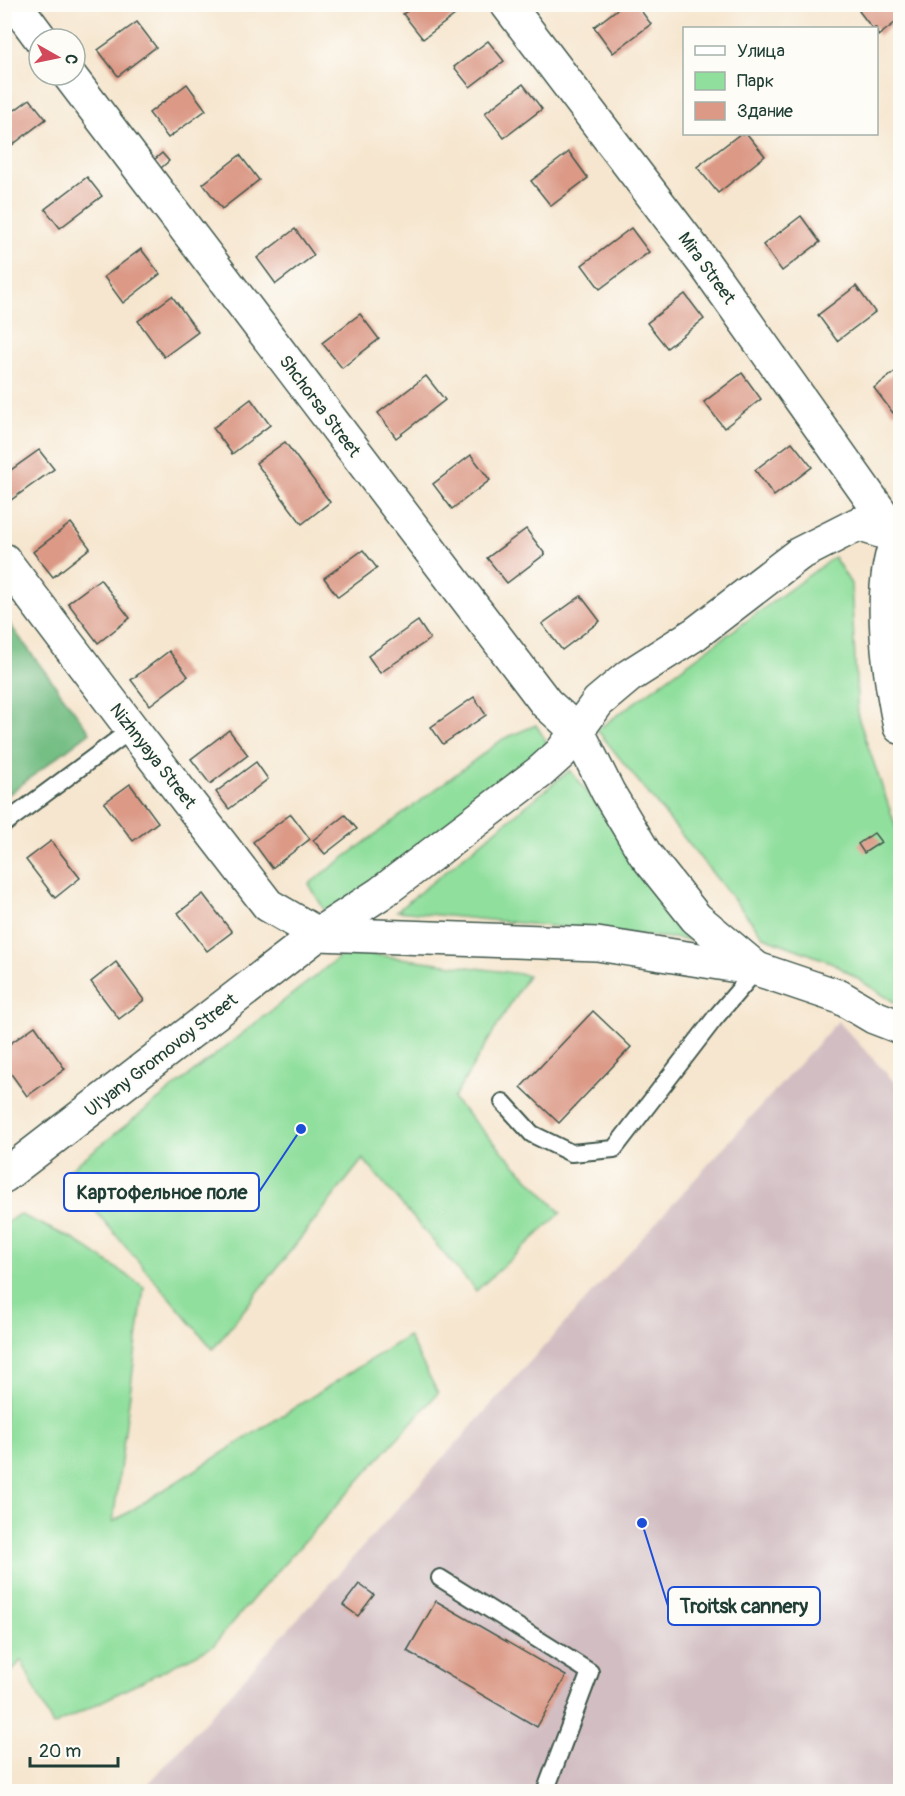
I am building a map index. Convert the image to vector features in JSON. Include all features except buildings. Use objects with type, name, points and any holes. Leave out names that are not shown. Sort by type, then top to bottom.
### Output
[{"type":"street","points":[[15,4],[32,27]]},
{"type":"street","name":"Mira Street","points":[[507,4],[704,263],[899,535]]},
{"type":"street","name":"Shchorsa Street","points":[[78,87],[546,703],[578,732]]},
{"type":"street","name":"Ul'yany Gromovoy Street","points":[[4,1176],[318,934],[381,893],[540,771],[561,753],[598,702],[629,676],[695,634],[800,554],[858,524],[899,535]]},
{"type":"street","points":[[899,535],[891,563],[886,602],[888,654],[900,727]]},
{"type":"street","name":"Nizhnyaya Street","points":[[4,560],[268,905],[318,934]]},
{"type":"street","points":[[578,732],[608,792],[645,854],[696,918],[757,969]]},
{"type":"street","points":[[318,934],[597,944],[757,969],[840,997],[874,1017],[900,1027]]},
{"type":"lane","points":[[4,824],[132,729]]},
{"type":"lane","points":[[503,1102],[532,1134],[571,1154],[614,1149],[715,1018],[757,969]]},
{"type":"lane","points":[[440,1578],[590,1672],[545,1791]]},
{"type":"shaded area","points":[[838,1021],[900,1088],[900,1791],[141,1792]]},
{"type":"green space","points":[[834,557],[851,584],[858,717],[900,839],[900,1006],[833,963],[764,937],[597,730]]},
{"type":"green space","points":[[5,618],[90,732],[5,797]]},
{"type":"green space","points":[[536,725],[548,744],[329,918],[309,884],[503,739]]},
{"type":"green space","points":[[570,770],[702,941],[397,911]]},
{"type":"green space","points":[[347,951],[528,975],[453,1099],[561,1213],[476,1291],[363,1159],[213,1349],[64,1174]]},
{"type":"green space","points":[[19,1214],[75,1240],[144,1287],[113,1522],[408,1336],[438,1393],[213,1646],[53,1726],[21,1660],[5,1681],[4,1225]]},
{"type":"place","name":"Картофельное поле","points":[[301,1129]]},
{"type":"place","name":"Troitsk cannery","points":[[642,1523]]}]
